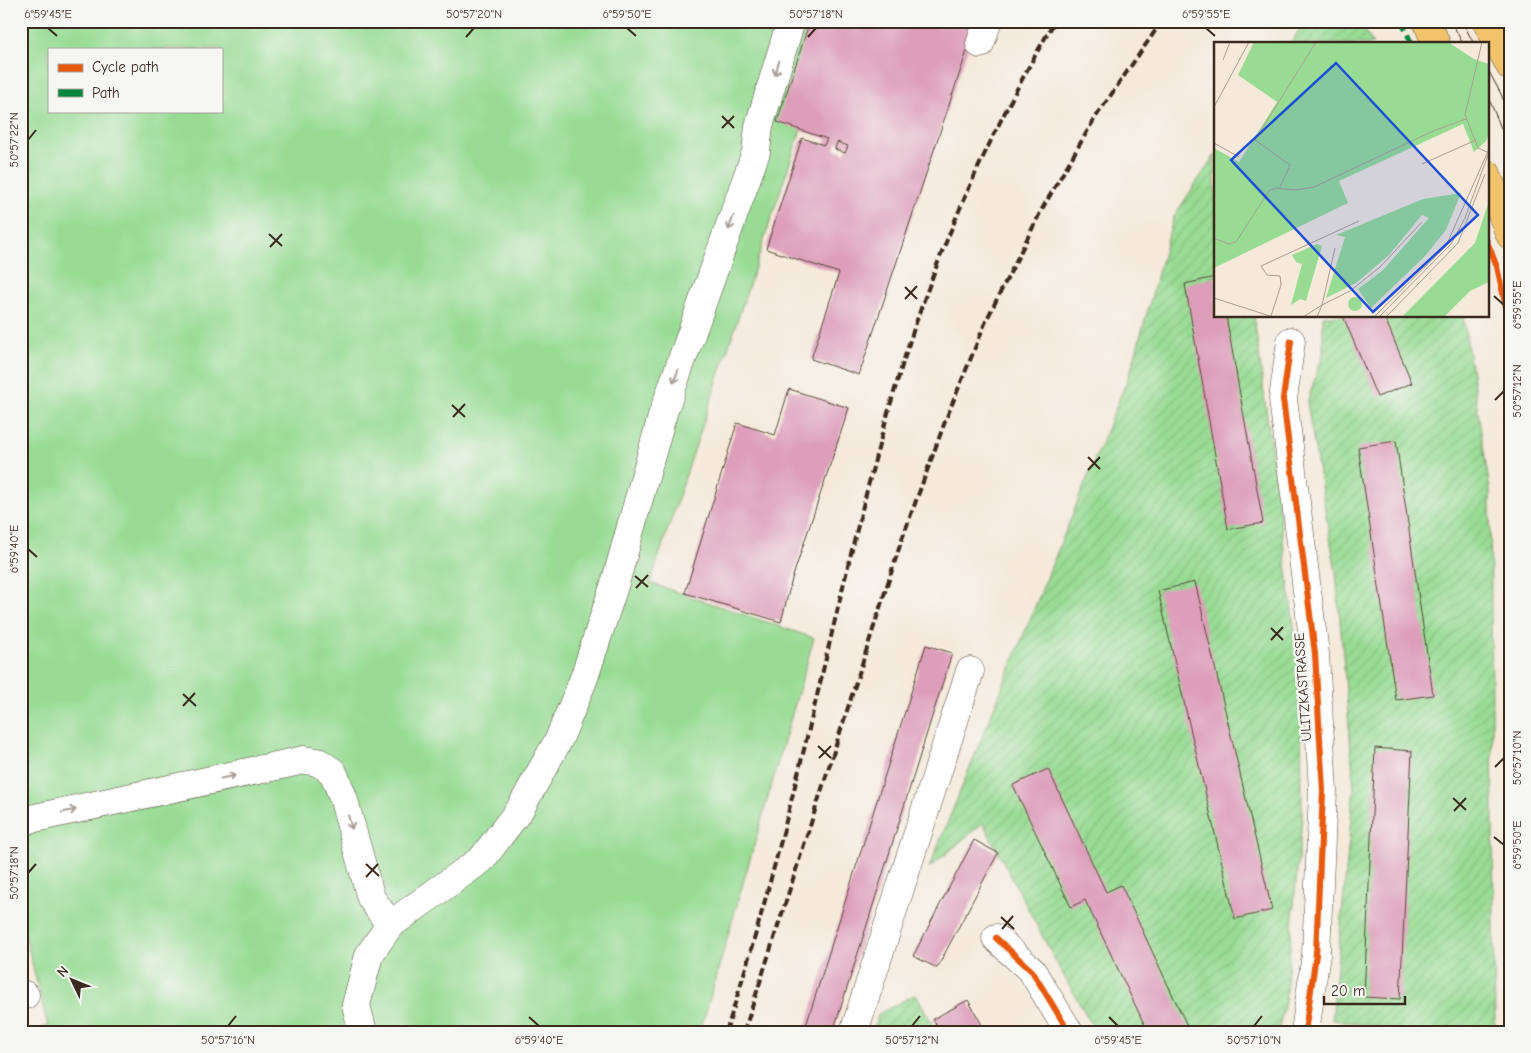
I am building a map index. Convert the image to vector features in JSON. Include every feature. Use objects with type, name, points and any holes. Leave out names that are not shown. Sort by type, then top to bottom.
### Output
[{"type":"main road","points":[[1426,21],[1435,42]]},
{"type":"main road","points":[[1486,21],[1510,66]]},
{"type":"main road","points":[[1488,177],[1510,235]]},
{"type":"street","points":[[363,1032],[356,1005],[369,955],[390,925],[482,859],[520,810],[559,740],[584,678],[616,580],[663,413],[756,152],[758,126],[791,21]]},
{"type":"street","name":"ULITZKASTRASSE","points":[[1291,341],[1283,399],[1314,654],[1322,791],[1316,954],[1305,1032]]},
{"type":"street","points":[[854,1032],[970,672]]},
{"type":"street","points":[[21,821],[304,760],[318,762],[333,772],[343,797],[371,898],[390,925]]},
{"type":"street","points":[[996,938],[1032,972],[1069,1032]]},
{"type":"green space","points":[[21,21],[837,21],[650,583],[814,638],[700,1032],[30,1032],[48,1026],[21,920]]},
{"type":"green space","points":[[1305,21],[1359,21],[1372,42],[1291,42]]},
{"type":"green space","points":[[1214,156],[1214,318],[1254,318],[1301,680],[1302,819],[1285,1002],[1278,1032],[1096,1032],[1057,964],[983,823],[929,868],[1131,370],[1174,216]]},
{"type":"green space","points":[[1323,318],[1463,318],[1490,490],[1495,1032],[1419,1032],[1332,1020],[1354,786],[1336,573],[1307,403],[1323,354]]},
{"type":"green space","points":[[916,994],[937,1032],[873,1032],[878,1014]]},
{"type":"building","points":[[810,21],[977,21],[859,375],[811,359],[839,273],[766,249],[802,138],[824,145],[827,139],[777,122]],"holes":[[[837,142],[848,146],[845,153],[835,149]]]},
{"type":"building","points":[[1214,277],[1214,318],[1226,318],[1263,523],[1228,529],[1185,284]]},
{"type":"building","points":[[1344,318],[1385,318],[1412,383],[1377,397]]},
{"type":"building","points":[[789,389],[849,408],[792,579],[781,622],[685,593],[737,423],[775,435]]},
{"type":"building","points":[[1396,441],[1433,695],[1396,700],[1358,447]]},
{"type":"building","points":[[1195,582],[1272,910],[1235,919],[1158,591]]},
{"type":"building","points":[[926,645],[952,653],[859,950],[833,1032],[804,1032]]},
{"type":"building","points":[[1375,748],[1412,751],[1400,999],[1364,997]]},
{"type":"building","points":[[1048,769],[1106,892],[1121,885],[1190,1032],[1148,1032],[1085,900],[1071,907],[1013,785]]},
{"type":"building","points":[[974,840],[998,853],[937,968],[913,956]]},
{"type":"building","points":[[968,1000],[986,1032],[940,1032],[933,1019]]},
{"type":"tram line","points":[[1451,21],[1462,42]]},
{"type":"tram line","points":[[1462,21],[1473,42]]},
{"type":"tram line","points":[[1488,70],[1510,116]]},
{"type":"tram line","points":[[1488,96],[1510,150]]},
{"type":"railway","points":[[726,1032],[779,848],[875,460],[915,325],[931,280],[968,190],[1009,104],[1055,21]]},
{"type":"railway","points":[[744,1032],[902,539],[946,419],[986,321],[1042,209],[1095,118],[1162,21]]},
{"type":"marked path","points":[[1401,21],[1411,42]]},
{"type":"cycle path","points":[[1488,244],[1497,267],[1510,325]]},
{"type":"cycle path","points":[[1291,341],[1283,399],[1315,654],[1323,791],[1316,954],[1305,1032]]},
{"type":"cycle path","points":[[996,938],[1032,971],[1069,1032]]}]
